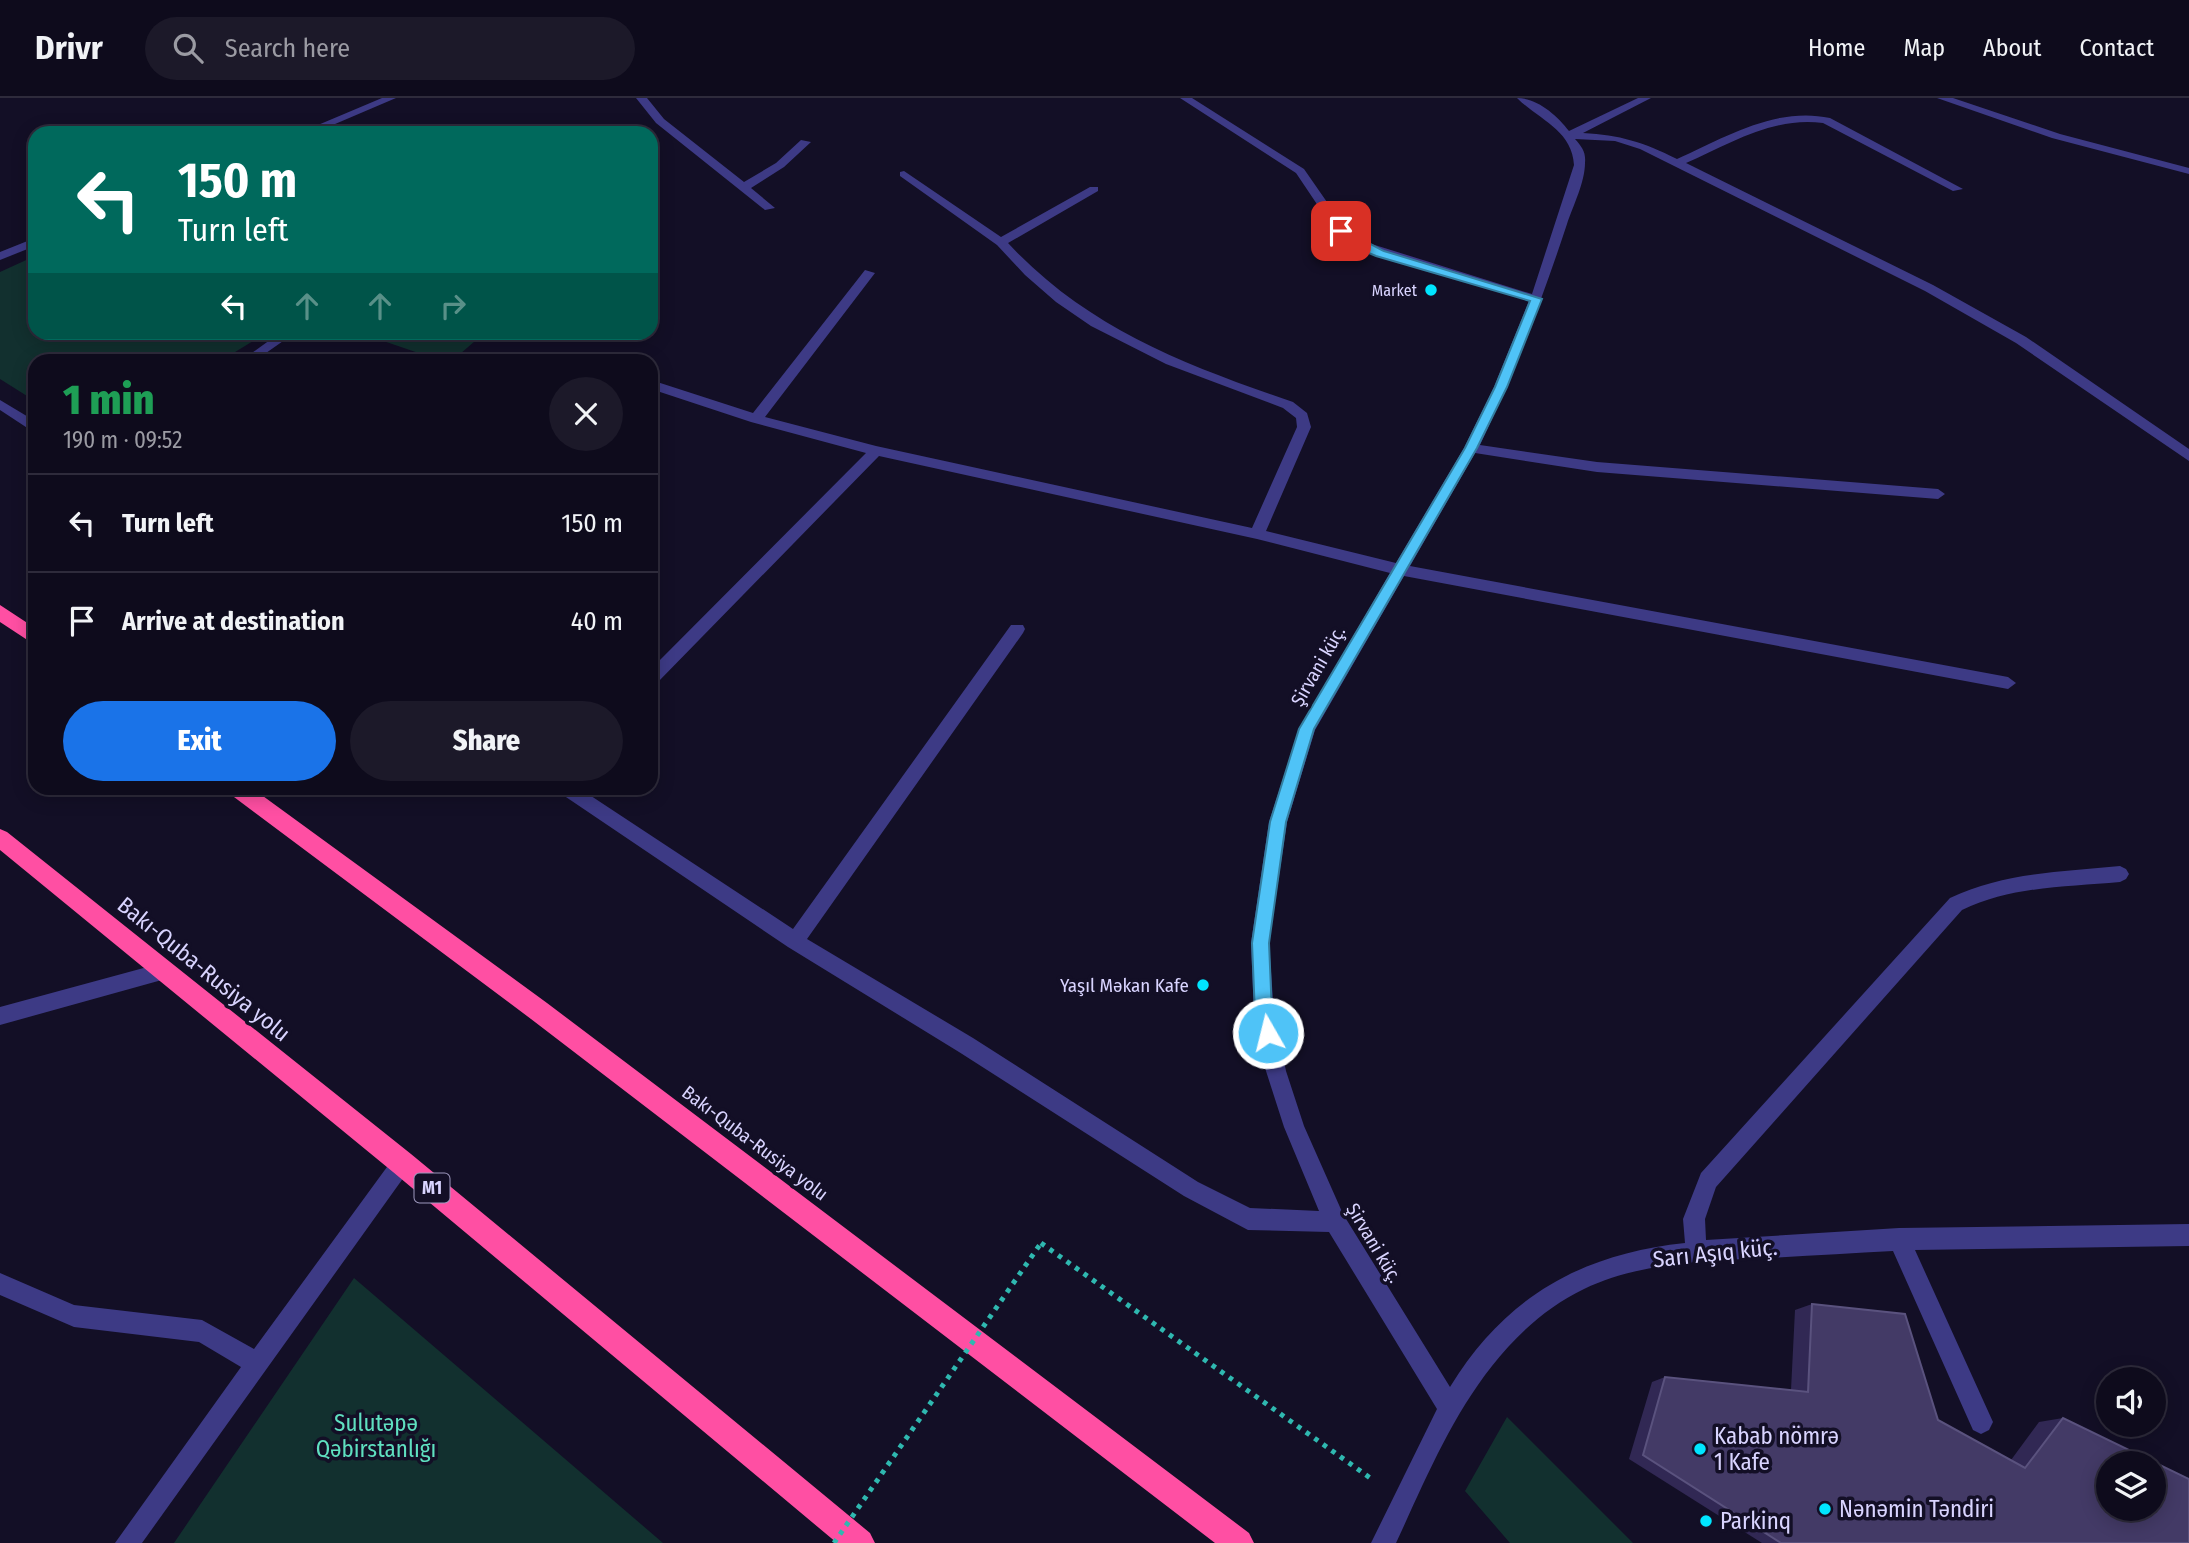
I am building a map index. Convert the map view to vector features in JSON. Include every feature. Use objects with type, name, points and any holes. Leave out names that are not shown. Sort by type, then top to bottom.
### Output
[{"type":"highway","points":[[0,612],[28,633]]},
{"type":"highway","name":"Bakı-Quba-Rusiya yolu","points":[[246,795],[538,1011],[1239,1543]]},
{"type":"highway","name":"Bakı-Quba-Rusiya yolu","points":[[0,838],[162,972],[402,1163],[860,1543]]},
{"type":"street","points":[[321,126],[391,98]]},
{"type":"street","points":[[641,98],[660,121],[769,208]]},
{"type":"street","points":[[1185,98],[1300,171],[1341,231],[1358,244],[1536,299]]},
{"type":"street","points":[[1522,98],[1570,135],[1628,140],[1929,288],[2021,340],[2189,456]]},
{"type":"street","points":[[1570,135],[1646,98]]},
{"type":"street","points":[[1942,98],[2056,136],[2189,171]]},
{"type":"street","points":[[1677,163],[1789,117],[1810,115],[1826,120],[1957,189]]},
{"type":"street","name":"Şirvani küç.","points":[[1448,1407],[1335,1222],[1294,1126],[1276,1071],[1264,1014],[1260,943],[1278,822],[1307,729],[1397,569],[1471,448],[1501,387],[1536,299],[1580,165],[1579,151],[1570,135]]},
{"type":"street","points":[[743,188],[780,165],[805,142]]},
{"type":"street","points":[[904,174],[1001,242],[1045,287],[1098,324],[1162,358],[1288,405],[1302,416],[1304,427],[1257,534]]},
{"type":"street","points":[[1001,242],[1094,189]]},
{"type":"street","points":[[0,256],[28,245]]},
{"type":"street","points":[[756,419],[869,273]]},
{"type":"street","points":[[257,354],[278,340]]},
{"type":"street","points":[[658,386],[756,419],[876,451],[1257,534],[1397,569],[2008,683]]},
{"type":"street","points":[[0,404],[28,423]]},
{"type":"street","points":[[1471,448],[1597,467],[1938,494]]},
{"type":"street","points":[[658,672],[876,451]]},
{"type":"street","points":[[795,941],[1017,629]]},
{"type":"street","points":[[576,795],[795,941],[966,1045],[1191,1189],[1248,1219],[1335,1222]]},
{"type":"street","points":[[1696,1252],[1694,1219],[1708,1180],[1956,904],[1978,891],[2120,874]]},
{"type":"street","points":[[0,1016],[162,972]]},
{"type":"street","points":[[127,1543],[402,1163]]},
{"type":"street","name":"Sarı Aşıq küç.","points":[[1382,1543],[1448,1407],[1490,1348],[1543,1301],[1575,1281],[1629,1262],[1696,1252],[2008,1235],[2189,1235]]},
{"type":"street","points":[[1899,1239],[1981,1422]]},
{"type":"street","points":[[0,1284],[74,1316],[202,1331],[257,1364]]},
{"type":"path","points":[[834,1543],[1041,1243],[1403,1502]]},
{"type":"green space","points":[[28,259],[28,340],[255,340],[232,354],[28,354],[28,397],[0,379],[0,272]]},
{"type":"green space","points":[[380,340],[476,340],[460,354],[421,354]]},
{"type":"green space","name":"Sulutəpə Qəbirstanlığı","points":[[354,1278],[663,1543],[174,1543]]},
{"type":"green space","points":[[1507,1417],[1633,1543],[1510,1543],[1465,1491]]},
{"type":"building","points":[[1812,1304],[1905,1314],[1938,1420],[2025,1468],[2063,1418],[2096,1434],[2096,1437],[2102,1437],[2131,1451],[2096,1451],[2096,1521],[2166,1521],[2166,1468],[2189,1479],[2189,1543],[1781,1543],[1643,1455],[1665,1377],[1808,1392]]},
{"type":"place","name":"Market","points":[[1431,290]]},
{"type":"place","name":"Yaşıl Məkan Kafe","points":[[1203,985]]},
{"type":"place","name":"Kabab nömrə 1 Kafe","points":[[1700,1449]]},
{"type":"place","name":"Nənəmin Təndiri","points":[[1825,1509]]},
{"type":"place","name":"Parkinq","points":[[1706,1521]]},
{"type":"route","points":[[1268,1033],[1264,1014],[1260,943],[1278,822],[1307,729],[1397,569],[1471,448],[1501,387],[1536,299],[1380,253],[1358,244],[1341,231]]}]
